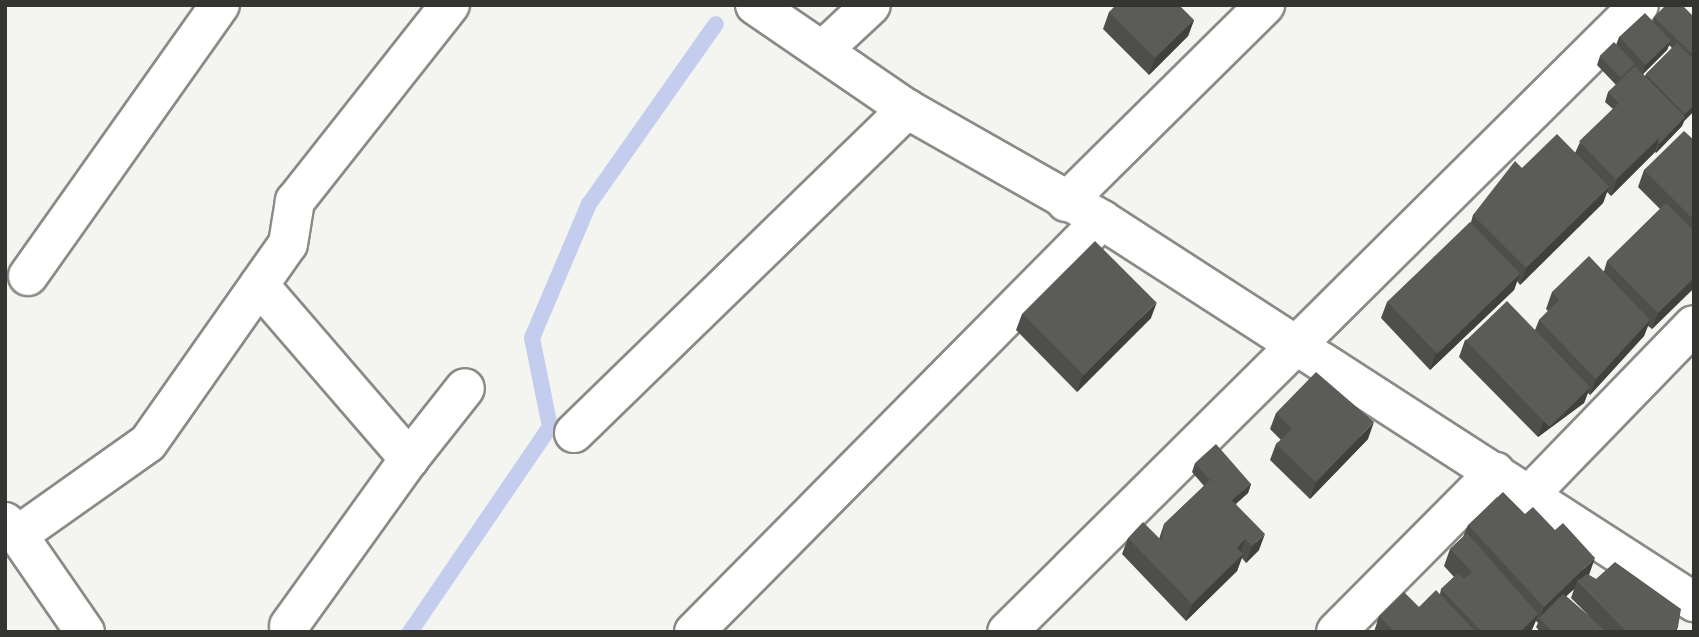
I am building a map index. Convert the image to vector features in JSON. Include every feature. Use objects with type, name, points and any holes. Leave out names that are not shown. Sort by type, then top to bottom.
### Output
[{"type":"street","points":[[27,276],[220,5]]},
{"type":"street","points":[[85,632],[12,528],[149,443],[288,244],[295,201],[450,5]]},
{"type":"street","points":[[755,5],[824,49],[907,109],[1066,202],[1102,220],[1530,494],[1694,603]]},
{"type":"street","points":[[824,49],[871,5]]},
{"type":"street","points":[[1066,202],[1265,5]]},
{"type":"street","points":[[1007,632],[1639,5]]},
{"type":"street","points":[[574,433],[907,109]]},
{"type":"street","points":[[694,632],[1102,220]]},
{"type":"street","points":[[259,285],[409,459]]},
{"type":"street","points":[[1530,494],[1694,325]]},
{"type":"street","points":[[289,626],[409,459],[466,388]]},
{"type":"street","points":[[1336,632],[1495,472]]},
{"type":"building","points":[[1116,5],[1179,5],[1194,20],[1155,58],[1109,12]]},
{"type":"building","points":[[1666,5],[1682,5],[1694,17],[1694,50],[1691,53],[1654,17]]},
{"type":"building","points":[[1645,13],[1671,41],[1645,65],[1619,37]]},
{"type":"building","points":[[1614,42],[1635,64],[1620,77],[1600,56]]},
{"type":"building","points":[[1677,43],[1694,60],[1694,105],[1685,114],[1646,74]]},
{"type":"building","points":[[1635,66],[1685,117],[1659,144],[1660,137],[1623,99],[1619,103],[1608,92]]},
{"type":"building","points":[[1623,99],[1660,137],[1616,179],[1579,141]]},
{"type":"building","points":[[1684,131],[1694,140],[1694,220],[1644,170]]},
{"type":"building","points":[[1557,134],[1609,187],[1526,268],[1473,215],[1515,161],[1522,168]]},
{"type":"building","points":[[1666,203],[1694,231],[1694,278],[1658,313],[1607,261]]},
{"type":"building","points":[[1470,222],[1520,274],[1437,354],[1387,302]]},
{"type":"building","points":[[1095,241],[1157,303],[1084,375],[1022,314]]},
{"type":"building","points":[[1589,256],[1650,320],[1596,379],[1539,320],[1559,300],[1552,292]]},
{"type":"building","points":[[1507,301],[1590,387],[1549,427],[1466,341]]},
{"type":"building","points":[[1316,372],[1374,422],[1316,482],[1276,444],[1292,429],[1276,413]]},
{"type":"building","points":[[1216,444],[1251,484],[1232,500],[1195,463]]},
{"type":"building","points":[[1211,479],[1265,534],[1252,546],[1245,539],[1237,548],[1243,554],[1192,604],[1128,538],[1143,522],[1162,541],[1164,524]]},
{"type":"building","points":[[1503,492],[1525,514],[1533,507],[1555,530],[1563,523],[1595,558],[1544,607],[1468,525]]},
{"type":"building","points":[[1467,533],[1538,614],[1520,632],[1482,632],[1441,589],[1458,573],[1464,579],[1472,572],[1450,549]]},
{"type":"building","points":[[1615,562],[1681,609],[1678,627],[1672,632],[1627,632],[1577,581],[1587,574],[1596,579]]},
{"type":"building","points":[[1436,590],[1476,632],[1395,632],[1379,616],[1404,592],[1419,607]]},
{"type":"building","points":[[1563,594],[1607,632],[1553,632],[1539,618]]},
{"type":"waterway","points":[[410,632],[550,427],[532,338],[589,204],[716,24]]}]
